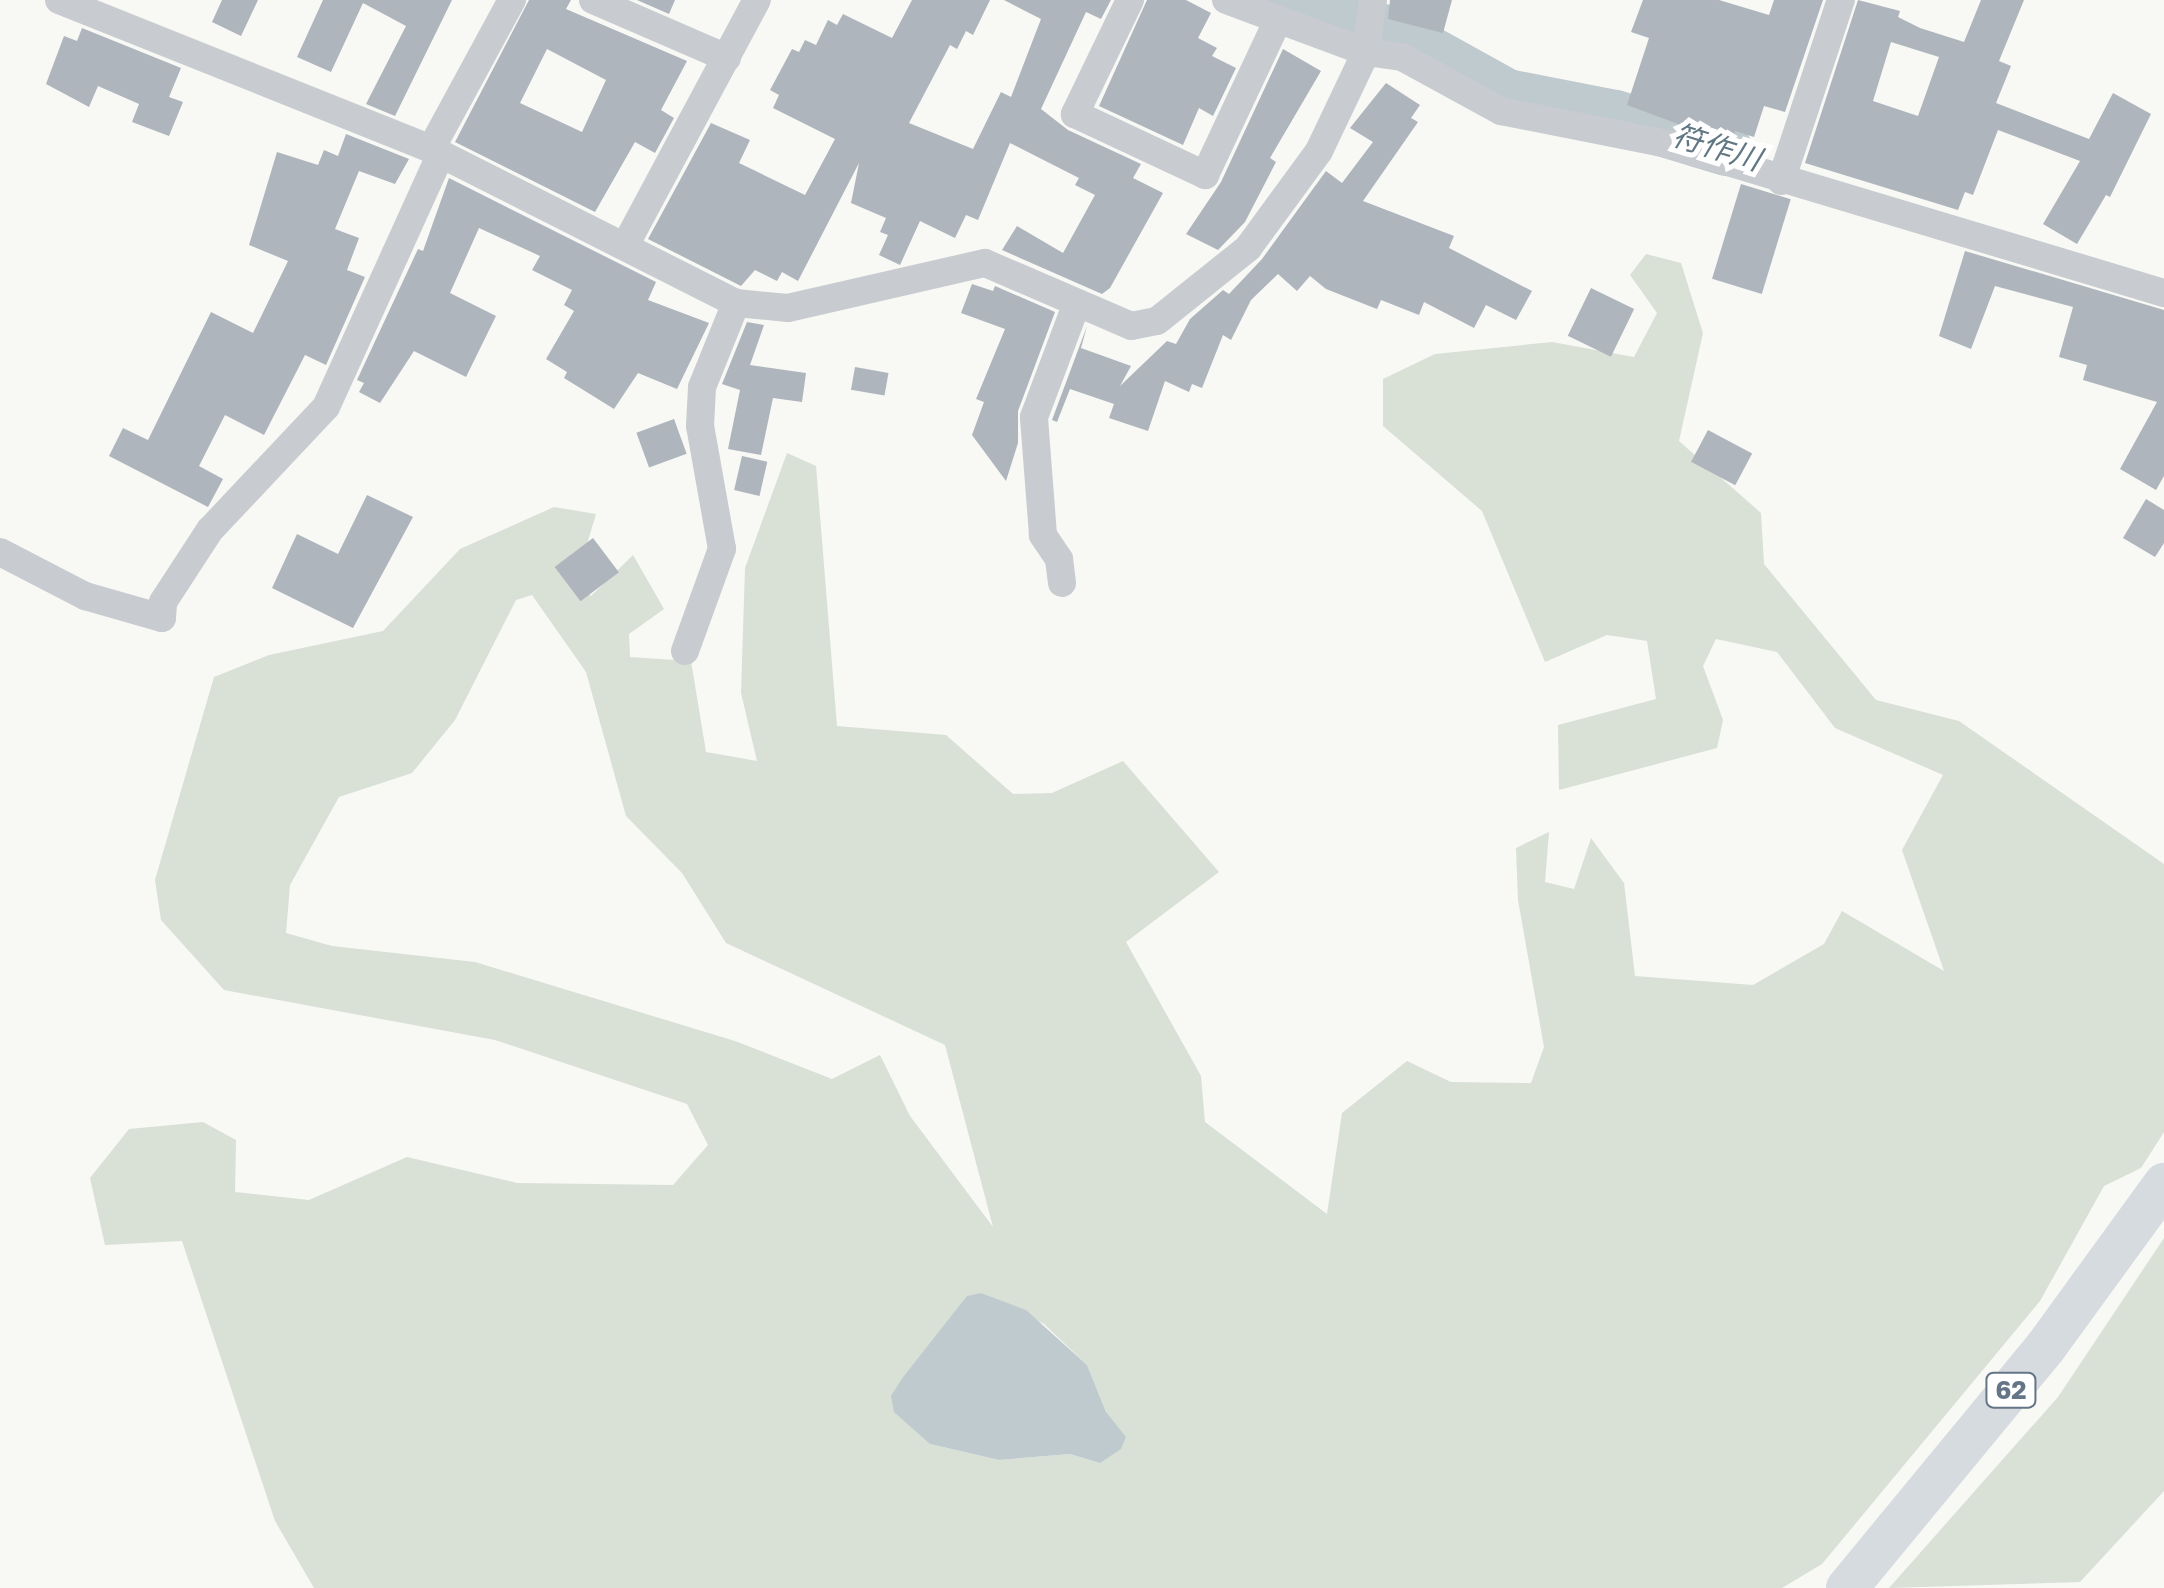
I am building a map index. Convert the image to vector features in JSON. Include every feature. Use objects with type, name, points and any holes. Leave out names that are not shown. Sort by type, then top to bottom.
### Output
[{"type":"main road","name":"62","points":[[1847,1588],[2045,1348],[2164,1184]]},
{"type":"street","points":[[60,0],[436,152],[626,244],[736,304],[788,308],[985,263],[1018,273],[1076,306],[1131,326],[1157,321],[1248,248],[1319,151],[1366,51],[1372,0]]},
{"type":"street","points":[[0,552],[86,596],[162,618],[163,602],[210,530],[326,407],[436,152],[512,0]]},
{"type":"street","points":[[592,0],[726,58]]},
{"type":"street","points":[[626,244],[757,0]]},
{"type":"street","points":[[1130,0],[1075,114],[1205,175],[1277,22]]},
{"type":"street","points":[[1226,0],[1277,22],[1366,51],[1402,57],[1446,76],[1501,111],[1617,130],[2164,294]]},
{"type":"street","points":[[1781,180],[1840,0]]},
{"type":"street","points":[[685,651],[722,549],[701,406],[702,387],[736,304]]},
{"type":"street","points":[[1062,583],[1059,559],[1043,535],[1034,417],[1076,306]]},
{"type":"shaded area","points":[[1646,254],[1681,263],[1703,333],[1679,441],[1761,513],[1764,564],[1876,700],[1959,721],[2164,864],[2164,1132],[2141,1168],[2104,1186],[2040,1301],[1822,1564],[1782,1588],[314,1588],[275,1521],[182,1241],[105,1245],[90,1178],[129,1129],[203,1122],[236,1140],[235,1192],[309,1200],[407,1157],[517,1183],[673,1185],[708,1145],[687,1104],[495,1040],[224,990],[161,920],[155,880],[214,677],[269,655],[383,631],[460,549],[554,507],[596,514],[576,581],[591,596],[633,555],[664,609],[629,634],[630,657],[691,661],[706,752],[757,761],[741,693],[745,568],[787,453],[816,466],[837,726],[946,735],[1013,794],[1052,793],[1123,761],[1219,872],[1126,942],[1201,1076],[1205,1122],[1327,1214],[1342,1113],[1407,1061],[1451,1082],[1531,1083],[1544,1047],[1518,900],[1516,848],[1549,832],[1545,882],[1574,889],[1591,838],[1624,883],[1635,976],[1753,985],[1824,944],[1842,911],[1944,971],[1902,850],[1943,775],[1835,728],[1777,652],[1716,639],[1703,666],[1723,720],[1717,748],[1559,790],[1558,725],[1656,699],[1647,641],[1607,635],[1545,662],[1482,511],[1383,426],[1383,379],[1435,354],[1552,342],[1634,357],[1657,313],[1630,275]],"holes":[[[532,595],[586,672],[626,816],[682,873],[726,943],[945,1045],[993,1227],[910,1116],[880,1055],[832,1079],[735,1041],[475,962],[332,946],[286,933],[290,885],[339,797],[412,773],[455,720],[516,600]],[[981,1293],[1044,1324],[1087,1365],[1106,1412],[1100,1463],[1070,1454],[999,1460],[930,1444],[903,1377],[967,1297]]]},
{"type":"shaded area","points":[[2164,1238],[2164,1491],[2080,1582],[1889,1588],[2058,1397]]},
{"type":"shaded area","points":[[981,1293],[1026,1310],[1087,1365],[1106,1412],[1126,1437],[1121,1449],[1100,1463],[1070,1454],[999,1460],[930,1444],[894,1412],[891,1396],[903,1377],[967,1296]]},
{"type":"building","points":[[222,0],[258,0],[241,36],[212,22]]},
{"type":"building","points":[[323,0],[452,0],[395,116],[366,104],[406,26],[363,3],[331,72],[297,57]]},
{"type":"building","points":[[529,0],[571,0],[566,9],[687,61],[661,110],[674,118],[655,153],[635,142],[595,212],[455,142]],"holes":[[[547,49],[606,80],[582,132],[520,103]]]},
{"type":"building","points":[[637,0],[675,0],[669,14]]},
{"type":"building","points":[[912,0],[990,0],[973,35],[966,31],[957,49],[950,45],[909,123],[973,149],[1001,92],[1011,97],[1041,19],[1004,0],[1111,0],[1101,19],[1086,12],[1041,109],[1068,130],[1141,164],[1133,178],[1163,193],[1110,288],[1102,294],[1002,250],[1017,226],[1063,253],[1095,195],[1075,185],[1079,178],[1010,143],[978,220],[966,215],[955,238],[920,221],[900,265],[879,255],[888,235],[880,232],[886,218],[851,203],[859,163],[798,281],[782,272],[777,281],[755,270],[741,286],[648,239],[711,123],[750,140],[739,163],[805,195],[835,139],[773,108],[779,95],[770,90],[792,49],[799,52],[805,40],[816,45],[828,20],[837,25],[843,14],[892,38]]},
{"type":"building","points":[[1147,0],[1186,0],[1211,13],[1198,38],[1217,48],[1212,56],[1236,68],[1213,116],[1199,108],[1183,145],[1099,106]]},
{"type":"building","points":[[1390,0],[1452,0],[1443,33],[1388,19]]},
{"type":"building","points":[[1643,0],[1719,0],[1769,15],[1774,0],[1823,0],[1785,112],[1764,106],[1754,137],[1735,131],[1732,144],[1627,105],[1649,38],[1631,32]]},
{"type":"building","points":[[1858,0],[1900,11],[1898,17],[1920,28],[1964,42],[1981,0],[2024,0],[1999,61],[2011,66],[1996,103],[2089,139],[2113,93],[2151,114],[2110,197],[2106,195],[2077,244],[2043,224],[2080,161],[1998,130],[1973,195],[1965,192],[1958,210],[1805,163]],"holes":[[[1891,42],[1939,57],[1918,116],[1873,101]]]},
{"type":"building","points":[[82,28],[181,68],[169,97],[183,102],[169,136],[132,122],[139,104],[98,86],[89,107],[46,84],[64,36],[77,41]]},
{"type":"building","points":[[1283,49],[1321,71],[1270,158],[1276,162],[1245,222],[1218,250],[1186,234],[1221,182]]},
{"type":"building","points":[[1386,83],[1420,105],[1411,118],[1418,122],[1363,201],[1454,236],[1449,248],[1532,291],[1516,320],[1486,305],[1474,328],[1424,302],[1419,315],[1381,300],[1377,309],[1326,289],[1310,276],[1297,291],[1278,274],[1251,300],[1231,340],[1223,335],[1202,388],[1192,384],[1189,392],[1165,381],[1148,431],[1109,418],[1114,404],[1070,389],[1057,422],[1052,420],[1087,326],[1081,348],[1131,366],[1120,386],[1167,341],[1176,344],[1190,319],[1223,290],[1229,294],[1262,259],[1326,171],[1342,183],[1373,142],[1350,128]]},
{"type":"building","points":[[346,134],[409,159],[395,184],[359,171],[335,229],[359,238],[347,270],[365,277],[326,365],[305,355],[264,435],[225,415],[199,466],[223,479],[208,507],[109,456],[123,428],[148,440],[211,312],[253,333],[288,261],[249,245],[277,152],[318,165],[324,150],[338,156]]},
{"type":"building","points":[[449,178],[656,282],[648,300],[709,323],[677,389],[638,373],[614,409],[564,378],[567,372],[546,359],[574,311],[564,305],[572,290],[532,270],[540,256],[479,228],[450,293],[496,316],[466,377],[414,351],[380,403],[359,392],[364,383],[357,380],[418,249],[423,251]]},
{"type":"building","points":[[1741,184],[1791,199],[1762,294],[1712,279]]},
{"type":"building","points":[[1965,251],[2164,310],[2164,476],[2156,490],[2120,469],[2157,402],[2083,380],[2087,365],[2059,357],[2073,307],[1995,286],[1971,349],[1939,336]]},
{"type":"building","points":[[972,284],[993,291],[995,286],[1055,312],[1018,411],[1018,443],[1006,481],[972,435],[984,402],[976,399],[1005,329],[961,313]]},
{"type":"building","points":[[1591,288],[1634,309],[1611,357],[1568,336]]},
{"type":"building","points":[[747,322],[764,325],[750,365],[806,373],[802,402],[773,398],[761,455],[728,449],[740,390],[722,384]]},
{"type":"building","points":[[855,367],[888,373],[884,396],[851,390]]},
{"type":"building","points":[[674,419],[687,454],[649,467],[636,433]]},
{"type":"building","points":[[1708,430],[1752,453],[1735,485],[1691,462]]},
{"type":"building","points":[[742,456],[767,462],[759,496],[734,490]]},
{"type":"building","points":[[367,495],[413,517],[353,628],[272,588],[297,534],[338,554]]},
{"type":"building","points":[[2146,499],[2164,510],[2164,543],[2155,557],[2123,538]]},
{"type":"building","points":[[593,538],[619,572],[581,601],[555,567]]},
{"type":"waterway","name":"符作川","points":[[1277,0],[1397,34],[1507,95],[1615,116],[1727,150]]}]
